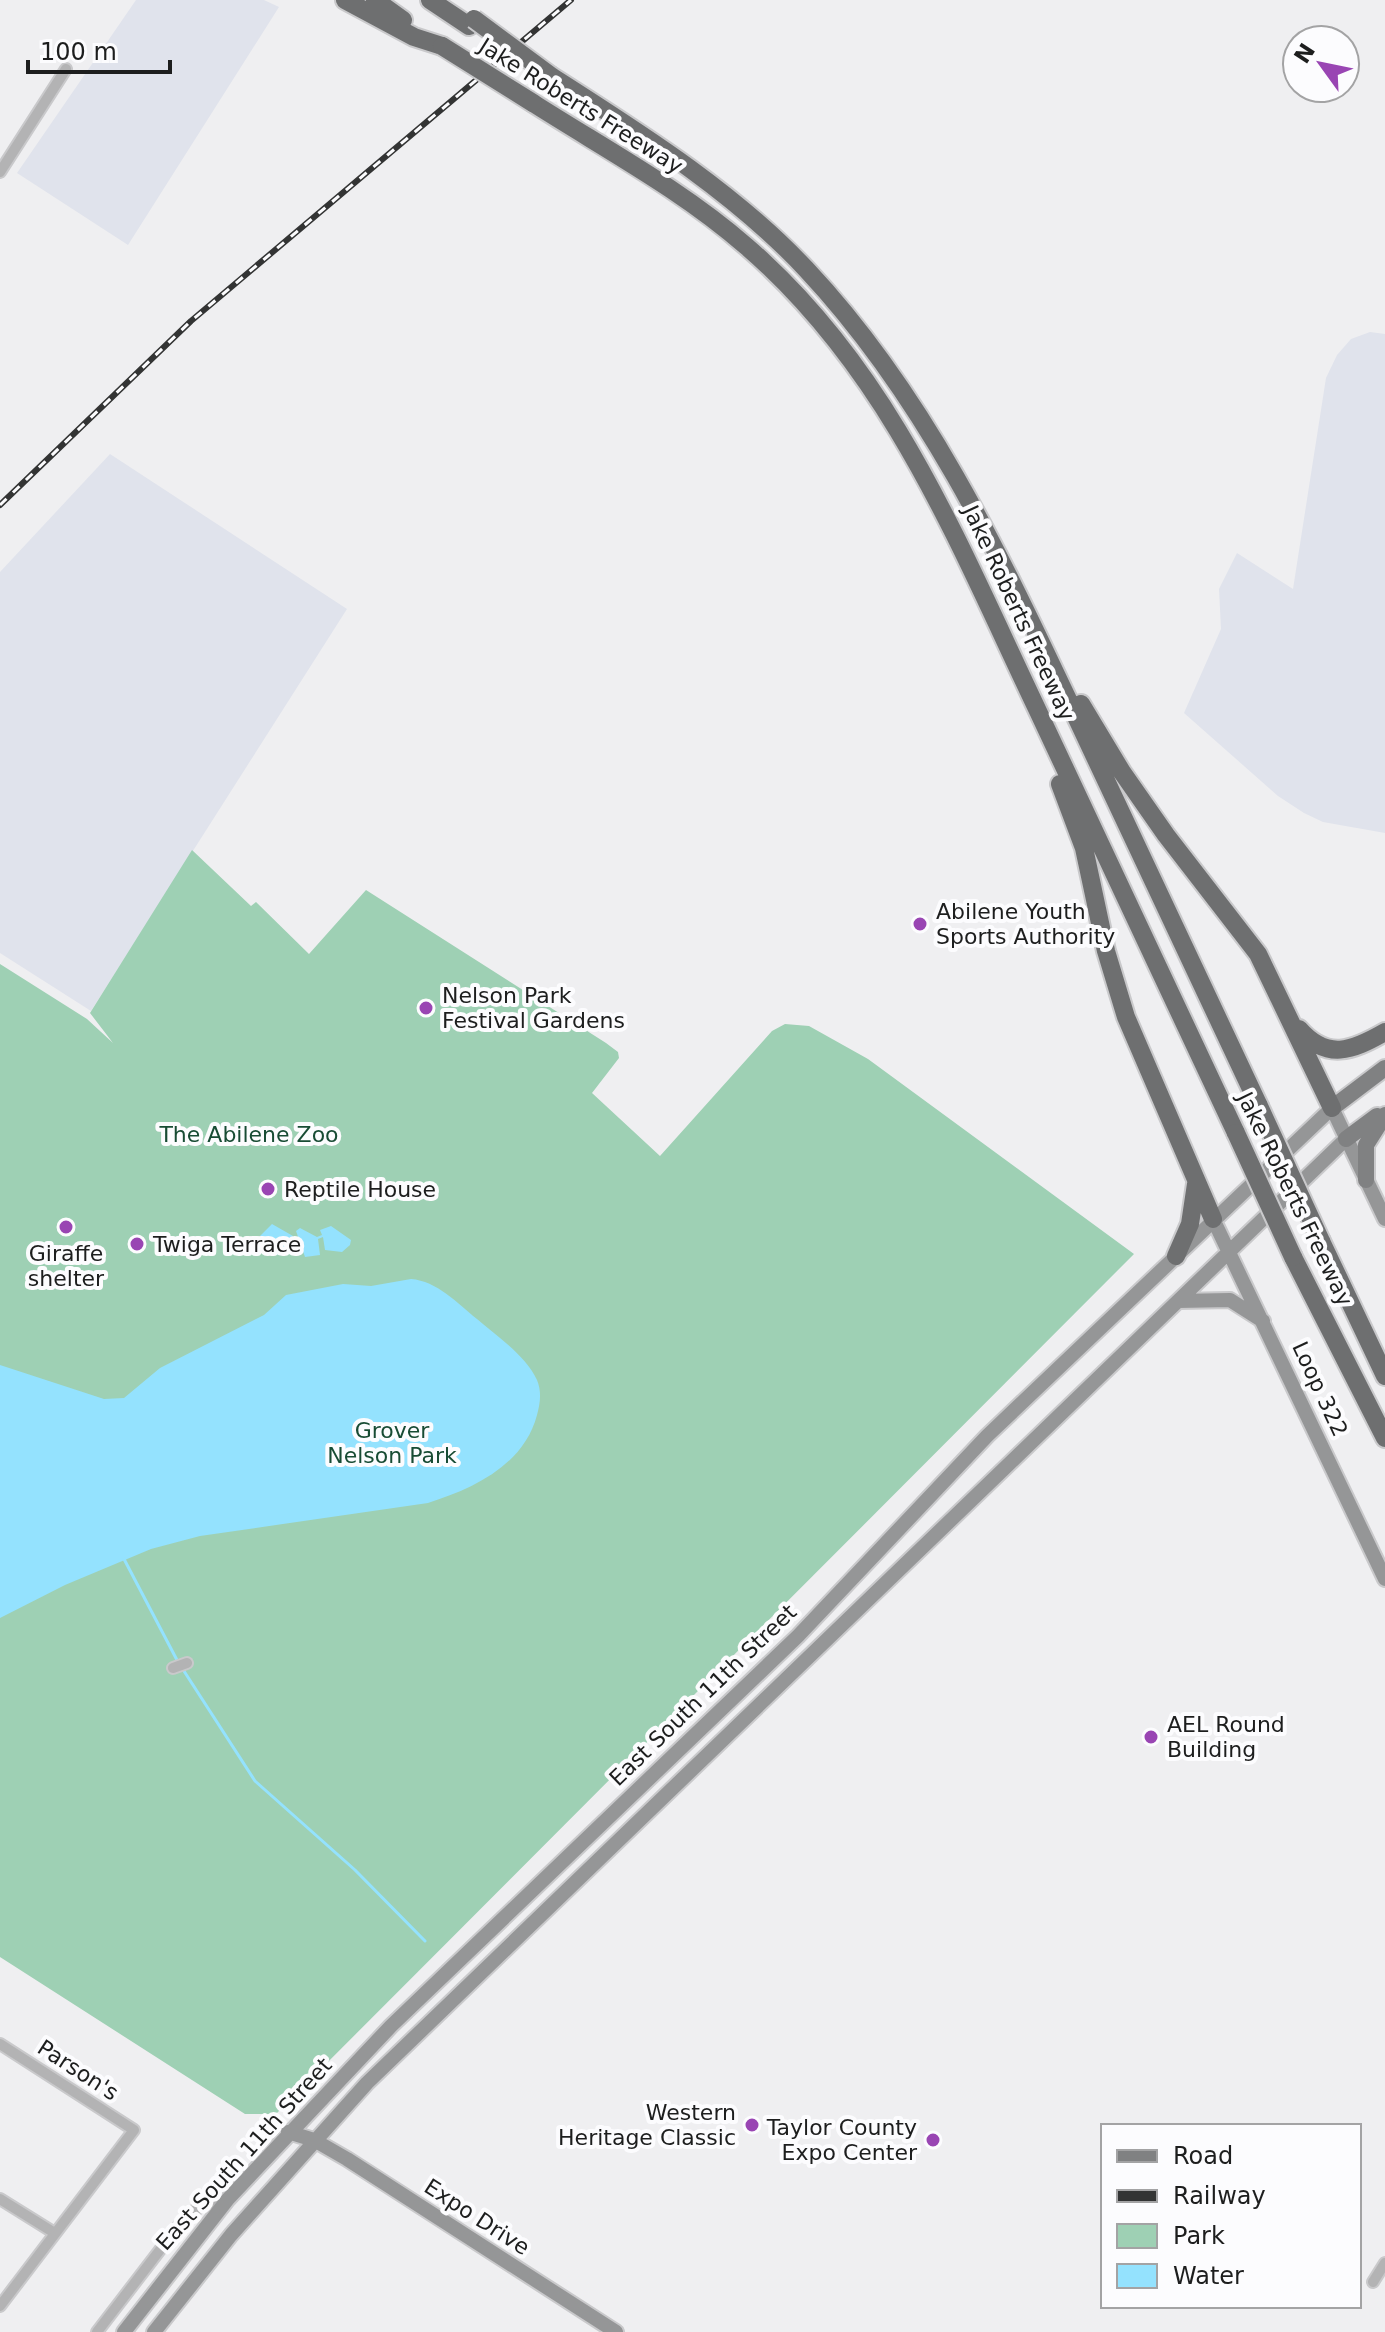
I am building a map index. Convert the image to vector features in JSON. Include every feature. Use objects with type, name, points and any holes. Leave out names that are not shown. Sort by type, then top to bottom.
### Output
[{"type":"highway","points":[[345,0],[414,37],[442,46]]},
{"type":"highway","name":"Jake Roberts Freeway","points":[[375,0],[442,46],[695,206],[748,247],[825,328],[894,419],[936,493],[1293,1257],[1385,1438]]},
{"type":"highway","name":"Jake Roberts Freeway","points":[[430,0],[471,22],[636,131],[760,224],[844,310],[921,413],[1026,611],[1385,1376]]},
{"type":"highway","points":[[449,0],[471,22]]},
{"type":"highway","points":[[1026,611],[1122,772],[1258,954],[1332,1108]]},
{"type":"highway","points":[[1007,647],[1084,848],[1106,951],[1126,1017],[1213,1219]]},
{"type":"highway","points":[[1292,1021],[1311,1043],[1328,1050],[1347,1050],[1385,1032]]},
{"type":"highway","points":[[1176,1256],[1190,1224],[1196,1181]]},
{"type":"main road","points":[[1385,1068],[1332,1108],[1385,1219]]},
{"type":"main road","name":"East South 11th Street","points":[[124,2332],[228,2199],[391,2026],[798,1636],[987,1436],[1332,1108]]},
{"type":"main road","points":[[1346,1139],[1385,1113]]},
{"type":"main road","points":[[1366,1180],[1366,1145],[1385,1113]]},
{"type":"main road","name":"East South 11th Street","points":[[154,2332],[180,2295],[367,2083],[1346,1139]]},
{"type":"main road","name":"Loop 322","points":[[1213,1219],[1385,1579]]},
{"type":"main road","points":[[1177,1301],[1230,1300],[1263,1321]]},
{"type":"main road","name":"Expo Drive","points":[[288,2132],[314,2140],[616,2332]]},
{"type":"street","points":[[0,172],[66,69]]},
{"type":"street","points":[[173,1668],[187,1663]]},
{"type":"street","name":"Parson's","points":[[0,2044],[134,2130],[53,2232]]},
{"type":"street","points":[[0,2199],[53,2232],[0,2306]]},
{"type":"street","points":[[97,2332],[186,2216],[200,2207],[228,2199]]},
{"type":"street","points":[[1373,2282],[1385,2263]]},
{"type":"shaded area","points":[[136,0],[264,0],[279,7],[128,245],[17,173]]},
{"type":"shaded area","points":[[1370,332],[1385,334],[1385,833],[1323,822],[1304,813],[1278,796],[1184,713],[1221,629],[1219,589],[1237,553],[1293,589],[1326,378],[1337,355],[1351,339]]},
{"type":"shaded area","points":[[110,454],[347,609],[91,1011],[0,953],[0,572]]},
{"type":"green space","name":"Grover Nelson Park","points":[[192,850],[251,906],[256,902],[309,954],[366,890],[606,1043],[618,1052],[619,1058],[592,1093],[660,1156],[772,1031],[785,1024],[809,1026],[868,1059],[1134,1254],[276,2114],[245,2114],[0,1957],[0,964],[87,1019],[113,1043],[90,1013]]},
{"type":"water","points":[[272,1224],[293,1236],[296,1247],[276,1255],[268,1250],[265,1238],[260,1236]]},
{"type":"water","points":[[331,1226],[351,1240],[350,1245],[342,1252],[325,1250],[323,1237],[318,1239],[320,1255],[305,1257],[296,1231],[300,1228],[317,1237],[322,1235],[320,1230]]},
{"type":"water","points":[[411,1279],[438,1288],[454,1300],[502,1339],[537,1380],[540,1398],[537,1415],[521,1448],[509,1461],[479,1482],[428,1503],[200,1536],[151,1549],[65,1585],[0,1618],[0,1365],[104,1399],[124,1398],[160,1368],[264,1315],[286,1295],[343,1284],[371,1286]]},
{"type":"waterway","points":[[124,1559],[178,1662]]},
{"type":"waterway","points":[[182,1668],[255,1781],[355,1870],[425,1941]]},
{"type":"railway","points":[[0,505],[191,321],[571,0]]},
{"type":"place","name":"Abilene Youth Sports Authority","points":[[920,924]]},
{"type":"place","name":"Nelson Park Festival Gardens","points":[[426,1008]]},
{"type":"place","name":"Reptile House","points":[[268,1189]]},
{"type":"place","name":"Giraffe shelter","points":[[66,1227]]},
{"type":"place","name":"Twiga Terrace","points":[[137,1244]]},
{"type":"place","name":"AEL Round Building","points":[[1151,1737]]},
{"type":"place","name":"Western Heritage Classic","points":[[752,2125]]},
{"type":"place","name":"Taylor County Expo Center","points":[[933,2140]]},
{"type":"park label","name":"The Abilene Zoo","points":[[249,1134]]}]
